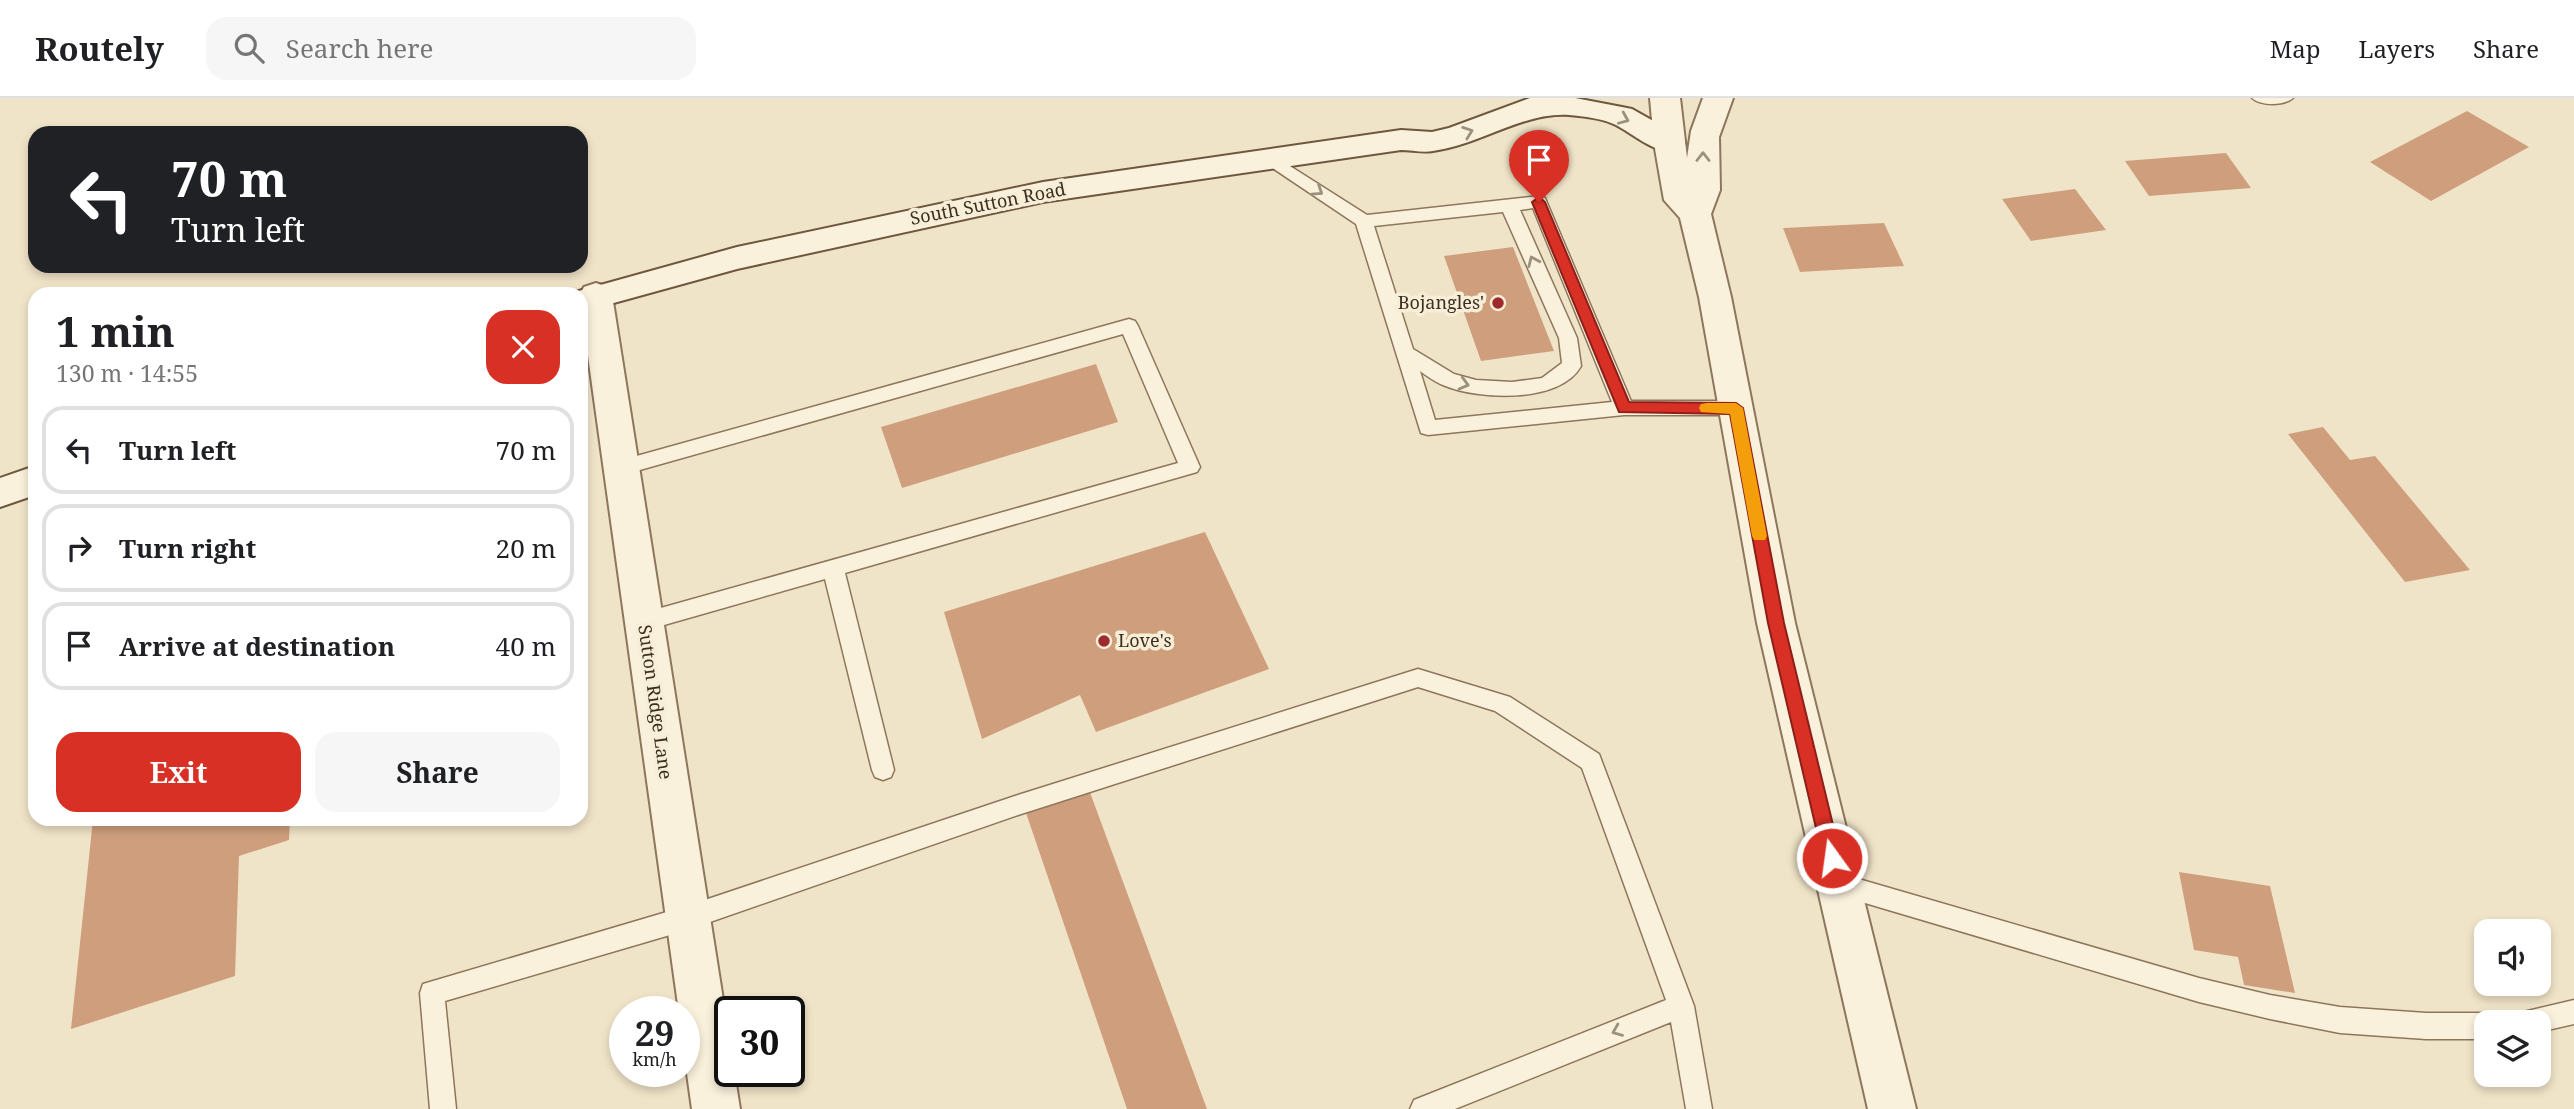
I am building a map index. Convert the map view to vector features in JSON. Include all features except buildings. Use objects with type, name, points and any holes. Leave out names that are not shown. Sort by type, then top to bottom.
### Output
[{"type":"street","name":"South Sutton Road","points":[[1401,140],[1420,124],[1499,98]]},
{"type":"street","points":[[1665,98],[1669,143],[1680,200],[1695,214],[1715,297],[1776,623],[1892,1109]]},
{"type":"street","points":[[1695,214],[1706,199],[1702,149],[1709,118],[1718,98]]},
{"type":"street","name":"South Sutton Road","points":[[589,298],[737,258],[1056,190],[1401,140],[1432,142],[1542,104],[1622,116],[1669,143]]},
{"type":"street","name":"Sutton Ridge Lane","points":[[589,298],[622,467],[716,1109]]},
{"type":"street","points":[[0,493],[28,483]]},
{"type":"lane","points":[[2260,98],[2285,98]]},
{"type":"lane","points":[[1271,159],[1364,221],[1428,428],[1624,408],[1736,408]]},
{"type":"lane","points":[[1364,221],[1539,202],[1624,408]]},
{"type":"lane","points":[[1404,352],[1448,380],[1476,387],[1512,390],[1547,384],[1572,366],[1567,338],[1509,205]]},
{"type":"lane","points":[[622,467],[1129,326],[1190,467],[643,622]]},
{"type":"lane","points":[[833,568],[883,770]]},
{"type":"lane","points":[[443,1109],[432,993],[687,918],[1018,805],[1418,678],[1502,704],[1591,761],[1681,1006],[1699,1109]]},
{"type":"lane","points":[[1838,884],[2199,990],[2270,1007],[2340,1020],[2426,1026],[2474,1026]]},
{"type":"lane","points":[[1423,1109],[1681,1006]]},
{"type":"lane","points":[[2551,1017],[2574,1012]]},
{"type":"slow traffic","points":[[1707,408],[1736,408],[1760,536]]},
{"type":"place","name":"Bojangles'","points":[[1498,303]]},
{"type":"place","name":"Love's","points":[[1104,641]]},
{"type":"route","points":[[1539,202],[1624,408],[1736,408],[1776,623],[1832,858]]}]
